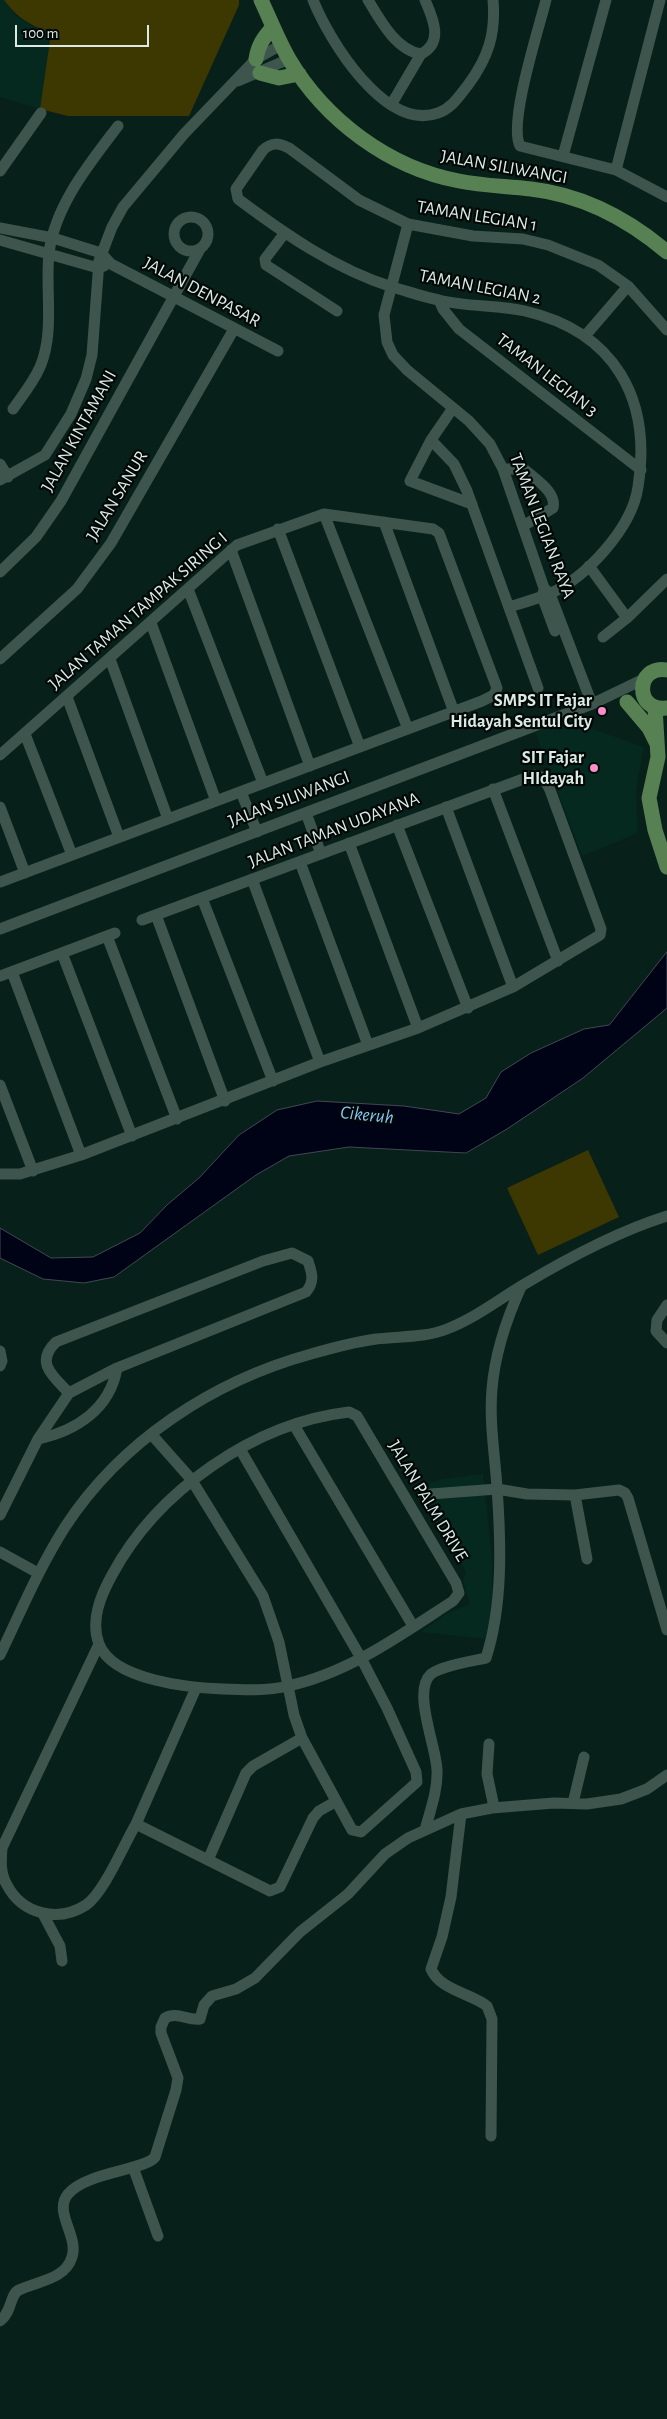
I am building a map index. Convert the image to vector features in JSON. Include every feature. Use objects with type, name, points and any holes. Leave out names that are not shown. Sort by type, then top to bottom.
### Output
[{"type":"main road","points":[[261,0],[271,22]]},
{"type":"main road","points":[[266,0],[271,22],[259,46],[258,66],[279,78],[299,74]]},
{"type":"main road","name":"JALAN SILIWANGI","points":[[271,22],[289,59],[314,95],[342,123],[364,140],[428,172],[457,181],[532,189],[582,202],[612,214],[640,230],[667,252]]},
{"type":"main road","points":[[667,657],[642,688],[657,706],[659,748],[649,798],[654,830],[667,866]]},
{"type":"main road","points":[[626,702],[649,728],[659,748]]},
{"type":"street","points":[[312,0],[338,49],[357,73],[391,105],[402,112],[422,116],[439,113],[455,102],[484,61],[493,33],[493,0]]},
{"type":"street","points":[[368,0],[398,43],[406,50],[421,54]]},
{"type":"street","points":[[391,105],[421,54],[428,51],[435,38],[435,30],[425,0]]},
{"type":"street","points":[[494,15],[502,0]]},
{"type":"street","points":[[546,0],[525,82],[516,137],[520,146],[616,170],[666,193]]},
{"type":"street","points":[[563,156],[606,0]]},
{"type":"street","points":[[616,170],[660,0]]},
{"type":"street","points":[[0,464],[4,478],[45,455],[61,432],[74,407],[92,355],[98,268],[101,252],[123,207],[144,180],[234,83],[258,66],[281,45]]},
{"type":"street","points":[[258,66],[289,59]]},
{"type":"street","points":[[0,171],[42,113]]},
{"type":"street","points":[[13,409],[32,382],[44,356],[48,320],[49,253],[63,209],[78,182],[118,126]]},
{"type":"street","name":"TAMAN LEGIAN 1","points":[[236,189],[263,150],[268,145],[278,143],[289,148],[358,200],[408,224],[473,236],[524,239],[548,245],[598,265],[628,286],[667,330]]},
{"type":"street","name":"TAMAN LEGIAN 2","points":[[236,189],[238,199],[284,234],[347,268],[390,286],[439,300],[526,312],[565,325],[585,336],[617,368],[627,384],[641,428],[641,470],[637,492],[625,520],[606,550],[589,566],[545,593],[509,607]]},
{"type":"street","name":"TAMAN LEGIAN RAYA","points":[[408,224],[390,286],[384,315],[387,342],[393,355],[422,385],[480,431],[504,469],[545,593],[588,706]]},
{"type":"street","points":[[0,228],[53,238],[101,252]]},
{"type":"street","points":[[284,234],[265,259],[266,265],[337,311]]},
{"type":"street","points":[[0,240],[98,268],[111,264]]},
{"type":"street","name":"JALAN KINTAMANI","points":[[0,572],[36,537],[61,500],[200,249]]},
{"type":"street","name":"JALAN DENPASAR","points":[[101,252],[111,264],[278,351]]},
{"type":"street","points":[[585,336],[628,286]]},
{"type":"street","name":"TAMAN LEGIAN 3","points":[[439,300],[443,309],[459,329],[641,470]]},
{"type":"street","name":"JALAN SANUR","points":[[0,659],[77,588],[111,543],[234,329]]},
{"type":"street","points":[[453,408],[431,440],[410,481],[472,504]]},
{"type":"street","points":[[431,440],[454,464],[472,504],[538,688]]},
{"type":"street","points":[[504,469],[524,469],[547,489],[554,499],[553,508],[523,526]]},
{"type":"street","points":[[324,514],[408,729]]},
{"type":"street","name":"JALAN TAMAN TAMPAK SIRING I","points":[[0,755],[151,623],[230,550],[249,539],[324,514],[433,529],[439,533],[496,683],[496,693],[482,701],[454,712]]},
{"type":"street","points":[[0,882],[454,712],[384,522]]},
{"type":"street","points":[[278,529],[360,747]]},
{"type":"street","points":[[230,550],[310,766]]},
{"type":"street","points":[[589,566],[627,618]]},
{"type":"street","points":[[602,638],[627,618],[667,579]]},
{"type":"street","points":[[188,589],[263,783]]},
{"type":"street","points":[[151,623],[216,801]]},
{"type":"street","points":[[110,659],[168,819]]},
{"type":"street","name":"JALAN SILIWANGI","points":[[0,929],[588,706],[655,673]]},
{"type":"street","points":[[67,697],[119,837]]},
{"type":"street","points":[[608,697],[626,702],[657,706]]},
{"type":"street","points":[[25,734],[72,855]]},
{"type":"street","name":"JALAN TAMAN UDAYANA","points":[[142,920],[493,789],[530,776],[540,775],[546,780],[599,921],[600,935],[558,961]]},
{"type":"street","points":[[0,1174],[33,1171],[81,1155],[320,1062],[418,1028],[513,987],[558,961],[493,789]]},
{"type":"street","points":[[241,792],[257,832]]},
{"type":"street","points":[[0,807],[25,873]]},
{"type":"street","points":[[446,807],[513,987]]},
{"type":"street","points":[[306,813],[321,854]]},
{"type":"street","points":[[396,825],[468,1008]]},
{"type":"street","points":[[349,843],[418,1028]]},
{"type":"street","points":[[300,862],[368,1045]]},
{"type":"street","points":[[252,879],[320,1062]]},
{"type":"street","points":[[202,898],[273,1081]]},
{"type":"street","points":[[156,916],[225,1100]]},
{"type":"street","points":[[0,976],[111,935],[177,1119]]},
{"type":"street","points":[[62,953],[132,1136]]},
{"type":"street","points":[[12,972],[81,1155]]},
{"type":"street","points":[[0,1085],[33,1171]]},
{"type":"street","points":[[0,1654],[38,1573],[66,1526],[103,1478],[152,1435],[197,1401],[246,1376],[310,1354],[350,1344],[435,1333],[483,1311],[522,1286],[604,1240],[665,1215]]},
{"type":"street","points":[[0,1516],[38,1439],[69,1393],[117,1368],[306,1292],[310,1286],[312,1275],[308,1261],[292,1253],[271,1258],[56,1342],[46,1356],[46,1365],[51,1374],[69,1393]]},
{"type":"street","points":[[425,1830],[436,1791],[438,1772],[430,1727],[422,1701],[424,1685],[432,1674],[486,1658],[494,1632],[497,1610],[497,1489],[492,1426],[492,1390],[496,1356],[505,1323],[522,1286]]},
{"type":"street","points":[[667,1305],[656,1320],[656,1331],[667,1343]]},
{"type":"street","points":[[0,1351],[2,1361],[0,1366]]},
{"type":"street","points":[[38,1439],[57,1435],[79,1424],[103,1401],[115,1380],[117,1368]]},
{"type":"street","name":"JALAN PALM DRIVE","points":[[349,1412],[357,1416],[456,1582],[459,1593],[453,1601],[361,1658],[326,1674],[288,1686],[241,1690],[196,1688],[175,1686],[129,1672],[106,1654],[100,1644],[97,1606],[119,1561],[152,1518],[191,1479],[265,1435],[294,1425],[339,1413],[349,1412]]},
{"type":"street","points":[[294,1425],[413,1626]]},
{"type":"street","points":[[152,1435],[191,1479],[263,1596],[280,1642],[288,1686],[302,1738],[335,1802],[352,1830],[361,1832],[417,1782],[412,1762],[361,1658],[240,1450]]},
{"type":"street","points":[[431,1494],[497,1489],[527,1494],[575,1495],[619,1490],[625,1493],[662,1598],[667,1630]]},
{"type":"street","points":[[575,1495],[587,1559]]},
{"type":"street","points":[[0,1552],[38,1573]]},
{"type":"street","points":[[100,1644],[2,1848],[1,1867],[6,1884],[21,1903],[43,1914],[56,1915],[72,1911],[86,1904],[97,1893],[136,1824],[196,1688]]},
{"type":"street","points":[[208,1860],[246,1773],[253,1766],[302,1738]]},
{"type":"street","points":[[488,1744],[487,1774],[494,1807]]},
{"type":"street","points":[[573,1803],[584,1757]]},
{"type":"street","points":[[0,2321],[11,2308],[12,2296],[16,2292],[45,2282],[70,2263],[74,2247],[63,2208],[68,2194],[93,2179],[148,2163],[155,2157],[176,2090],[176,2072],[161,2033],[164,2018],[176,2015],[190,2019],[200,2019],[204,2005],[212,1996],[236,1989],[255,1978],[300,1932],[348,1894],[386,1854],[408,1838],[461,1814],[494,1807],[554,1802],[608,1802],[630,1796],[667,1775]]},
{"type":"street","points":[[136,1824],[270,1892],[280,1887],[313,1818],[319,1811],[335,1802]]},
{"type":"street","points":[[461,1814],[451,1897],[442,1937],[431,1969],[434,1976],[441,1982],[487,2006],[492,2019],[491,2136]]},
{"type":"street","points":[[43,1914],[60,1946],[62,1961]]},
{"type":"street","points":[[133,2167],[158,2236]]},
{"type":"shaded area","points":[[0,0],[4,0],[15,15],[32,26],[51,33],[40,109],[0,97]]},
{"type":"shaded area","points":[[4,0],[239,0],[239,5],[189,116],[68,116],[40,109],[51,33],[24,20]]},
{"type":"shaded area","name":"SIT Fajar HIdayah","points":[[568,720],[644,747],[636,790],[638,833],[582,856],[535,732]]},
{"type":"shaded area","points":[[588,1150],[619,1217],[538,1255],[507,1188]]},
{"type":"shaded area","points":[[483,1474],[492,1557],[492,1616],[485,1639],[421,1632],[447,1613],[470,1604],[463,1581],[466,1572],[415,1489],[442,1479]]},
{"type":"water","name":"Cikeruh","points":[[667,952],[667,1008],[583,1078],[507,1129],[466,1153],[349,1147],[289,1156],[256,1175],[114,1277],[84,1283],[43,1279],[0,1258],[0,1228],[51,1258],[93,1257],[140,1233],[167,1205],[199,1178],[239,1135],[277,1110],[317,1101],[404,1106],[459,1114],[486,1098],[501,1072],[531,1053],[584,1029],[609,1025]]},
{"type":"place","name":"SMPS IT Fajar Hidayah Sentul City","points":[[602,711]]},
{"type":"place","name":"SIT Fajar HIdayah","points":[[594,768]]}]
